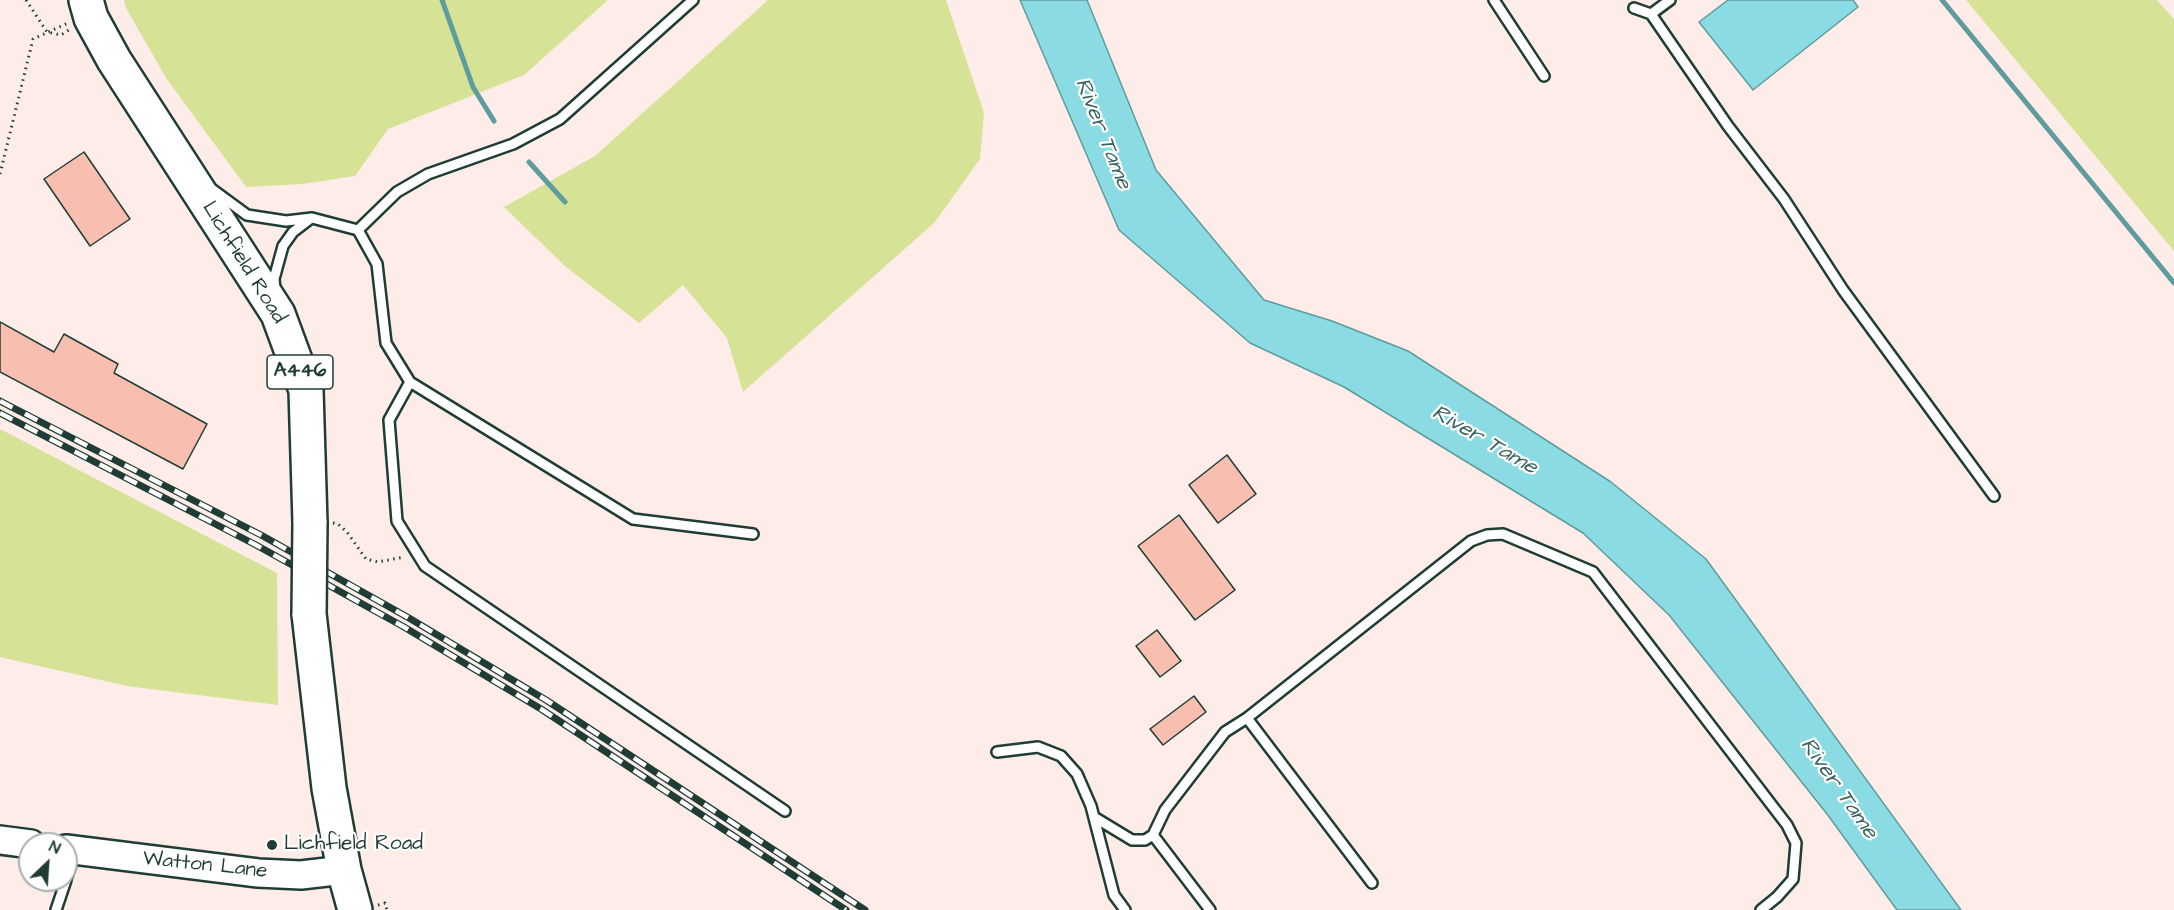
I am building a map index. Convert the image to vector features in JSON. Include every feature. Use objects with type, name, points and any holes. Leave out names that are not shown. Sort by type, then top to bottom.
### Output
[{"type":"highway","name":"Lichfield Road","points":[[88,9],[114,60],[278,314],[306,390],[320,527],[309,614],[329,788],[344,870],[355,910]]},
{"type":"main road","points":[[0,840],[18,842]]},
{"type":"main road","name":"Watton Lane","points":[[78,851],[258,873],[301,875],[344,870]]},
{"type":"lane","points":[[358,230],[397,192],[428,174],[513,144],[560,119],[693,0]]},
{"type":"lane","points":[[1494,0],[1544,76]]},
{"type":"lane","points":[[1651,14],[1670,0]]},
{"type":"lane","points":[[1634,8],[1651,14],[1728,126],[1785,199],[1844,290],[1994,496]]},
{"type":"lane","points":[[184,169],[247,215],[286,221],[312,218],[358,230],[377,264],[386,343],[410,382],[633,519],[753,534]]},
{"type":"lane","points":[[278,314],[274,279],[283,246],[293,232],[312,218]]},
{"type":"lane","points":[[410,382],[389,420],[397,521],[425,566],[785,811]]},
{"type":"lane","points":[[1094,817],[1132,840],[1145,840],[1153,835],[1165,810],[1225,732],[1247,718],[1471,541],[1487,535],[1503,534],[1593,572],[1787,825],[1796,843],[1792,879],[1777,897],[1761,910]]},
{"type":"lane","points":[[1247,718],[1372,883]]},
{"type":"lane","points":[[997,752],[1038,747],[1061,756],[1077,774],[1094,817],[1114,895],[1125,910]]},
{"type":"lane","points":[[1153,835],[1210,910]]},
{"type":"lane","points":[[56,910],[62,892]]},
{"type":"path","points":[[27,0],[47,32],[61,35],[88,9]]},
{"type":"path","points":[[0,174],[33,39],[88,9]]},
{"type":"path","points":[[320,527],[338,524],[366,559],[392,561],[417,552]]},
{"type":"green space","points":[[124,0],[608,0],[524,75],[388,129],[355,176],[303,184],[246,187],[166,78],[126,8]]},
{"type":"green space","points":[[768,0],[946,0],[984,113],[980,159],[934,223],[743,392],[727,338],[683,285],[639,323],[565,266],[504,207],[595,156]]},
{"type":"green space","points":[[1966,0],[2157,0],[2174,19],[2174,251]]},
{"type":"green space","points":[[0,429],[277,573],[278,705],[127,686],[0,657]]},
{"type":"water","name":"River Tame","points":[[1020,0],[1087,0],[1156,170],[1264,300],[1332,321],[1408,351],[1611,482],[1706,559],[1961,910],[1897,910],[1827,814],[1669,615],[1583,533],[1344,387],[1250,343],[1119,230]]},
{"type":"water","points":[[1728,0],[1853,0],[1858,7],[1753,90],[1699,22]]},
{"type":"building","points":[[84,152],[130,219],[90,246],[44,179]]},
{"type":"building","points":[[0,322],[54,352],[64,334],[118,364],[114,373],[207,424],[183,469],[0,372]]},
{"type":"building","points":[[1227,455],[1256,494],[1218,523],[1189,485]]},
{"type":"building","points":[[1179,515],[1235,590],[1195,620],[1138,546]]},
{"type":"building","points":[[1157,630],[1181,661],[1160,677],[1136,646]]},
{"type":"building","points":[[1194,696],[1206,712],[1163,745],[1150,729]]},
{"type":"waterway","points":[[442,0],[473,87],[494,121]]},
{"type":"waterway","points":[[1942,0],[2174,283]]},
{"type":"waterway","points":[[529,162],[565,202]]},
{"type":"railway","points":[[0,401],[261,535],[409,618],[546,700],[865,910]]},
{"type":"railway","points":[[0,413],[256,545],[404,627],[541,709],[846,910]]},
{"type":"place","name":"Lichfield Road","points":[[272,845]]}]
